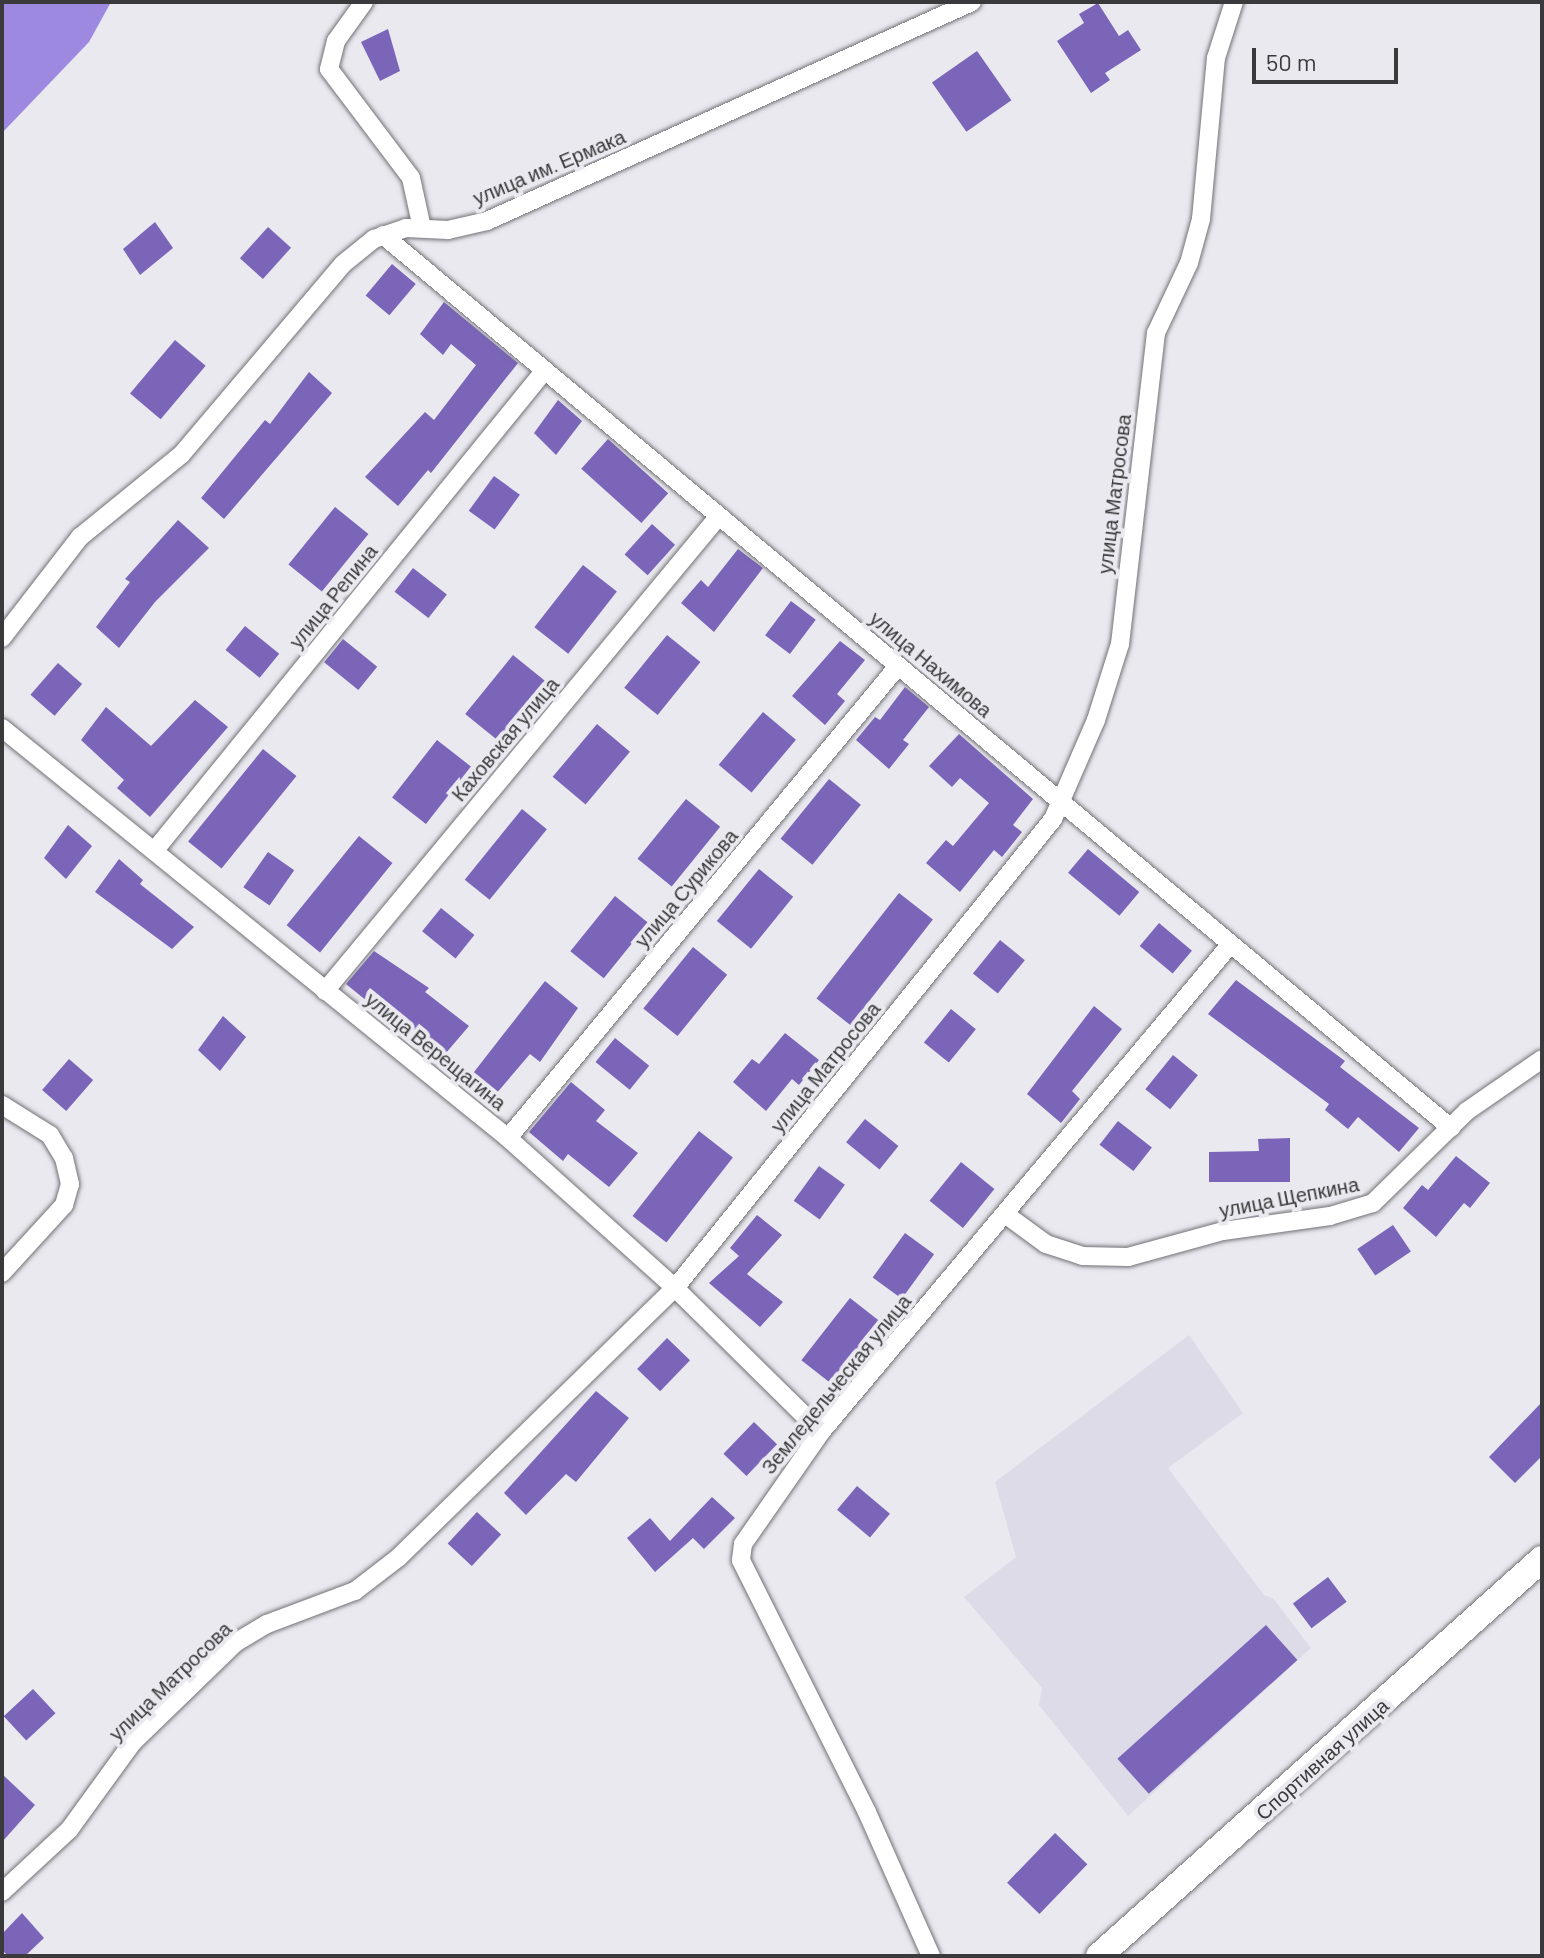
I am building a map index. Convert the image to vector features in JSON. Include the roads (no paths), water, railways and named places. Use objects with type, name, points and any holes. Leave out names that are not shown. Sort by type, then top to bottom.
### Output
[{"type":"street","points":[[364,2],[336,41],[329,69],[411,178],[422,228]]},
{"type":"street","name":"улица им. Ермака","points":[[2,638],[80,537],[181,455],[343,264],[383,235],[422,228],[448,230],[487,221],[972,2]]},
{"type":"street","name":"улица Матросова","points":[[2,1892],[69,1830],[133,1742],[235,1643],[267,1624],[355,1591],[399,1557],[675,1288],[1062,803],[1096,720],[1120,644],[1156,333],[1189,263],[1201,219],[1216,58],[1234,2]]},
{"type":"street","name":"улица Нахимова","points":[[383,235],[1451,1128]]},
{"type":"street","name":"улица Репина","points":[[155,850],[545,370]]},
{"type":"street","name":"Каховская улица","points":[[325,991],[719,516]]},
{"type":"street","name":"улица Сурикова","points":[[508,1138],[898,666]]},
{"type":"street","name":"улица Верещагина","points":[[2,728],[508,1138],[675,1288],[821,1432]]},
{"type":"street","name":"Земледельческая улица","points":[[931,1956],[867,1812],[741,1560],[743,1544],[821,1432],[1230,945]]},
{"type":"street","name":"улица Щепкина","points":[[1005,1214],[1046,1244],[1082,1256],[1128,1257],[1223,1231],[1330,1216],[1373,1203],[1499,1086],[1542,1059]]},
{"type":"street","points":[[2,1105],[50,1135],[64,1158],[70,1184],[64,1205],[2,1273]]},
{"type":"street","name":"Спортивная улица","points":[[1099,1956],[1542,1559]]}]
